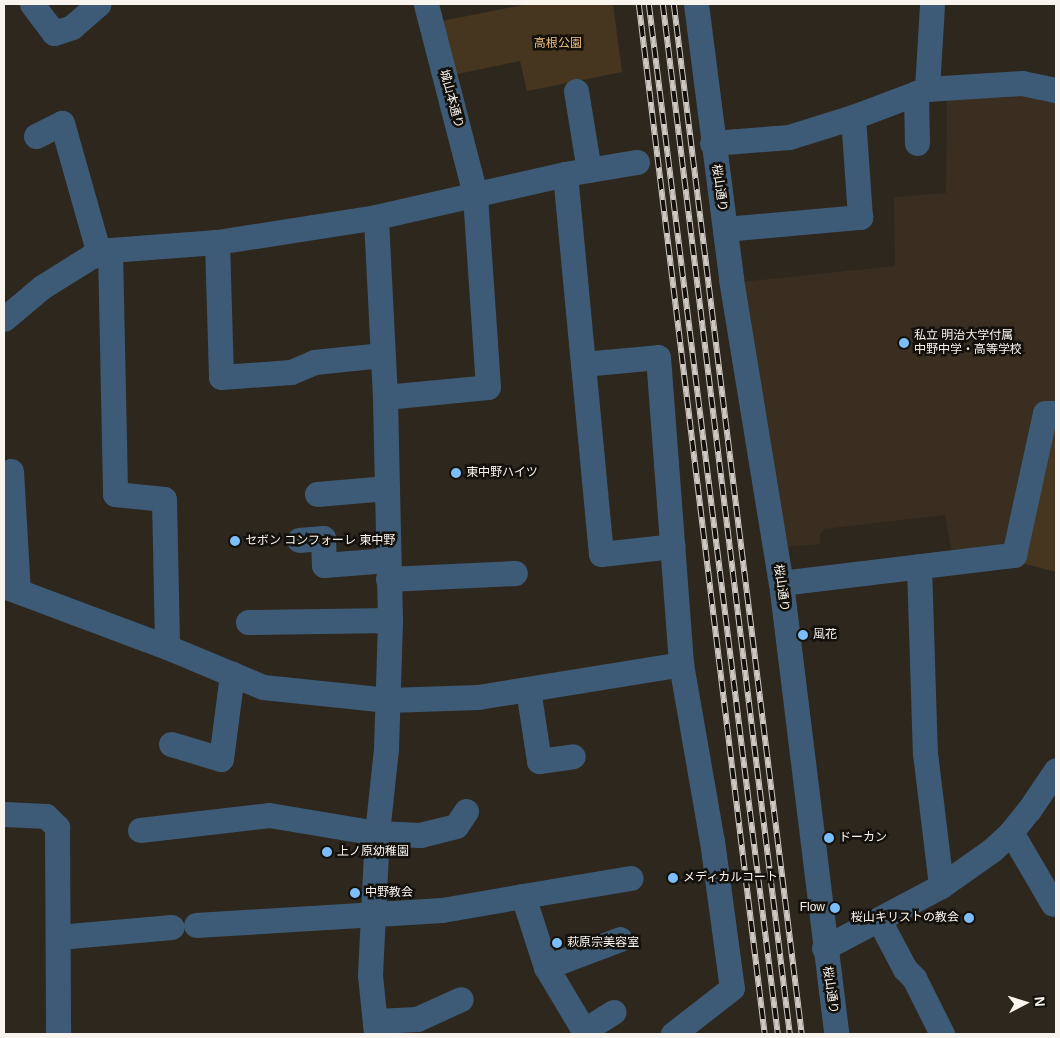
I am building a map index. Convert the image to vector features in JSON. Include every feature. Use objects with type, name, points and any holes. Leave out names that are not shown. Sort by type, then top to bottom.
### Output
[{"type":"street","points":[[32,4],[54,33],[72,27],[98,4]]},
{"type":"street","name":"城山本通り","points":[[385,397],[488,387],[475,194],[426,4]]},
{"type":"street","name":"桜山通り","points":[[696,4],[712,143],[731,279],[781,583],[824,948],[836,1034]]},
{"type":"street","points":[[917,143],[932,4]]},
{"type":"street","points":[[712,143],[789,137],[922,91],[1022,83],[1056,90]]},
{"type":"street","points":[[576,91],[589,170]]},
{"type":"street","points":[[725,229],[860,217],[852,116]]},
{"type":"street","points":[[36,136],[62,124],[104,252],[115,494],[164,499],[167,647]]},
{"type":"street","points":[[4,320],[42,287],[90,257],[104,252],[217,242],[376,216],[564,174],[637,162]]},
{"type":"street","points":[[564,174],[601,554],[674,546]]},
{"type":"street","points":[[376,216],[385,397],[390,620],[386,749],[377,834],[370,975],[375,1028],[417,1019],[461,999]]},
{"type":"street","points":[[217,242],[222,377],[291,372],[314,362],[383,355]]},
{"type":"street","points":[[583,364],[658,356],[674,546],[681,664],[712,841],[732,988],[673,1034]]},
{"type":"street","points":[[781,583],[1014,555],[1045,413],[1056,413]]},
{"type":"street","points":[[11,471],[11,588],[167,647],[263,687],[388,700],[478,697],[681,664]]},
{"type":"street","points":[[317,494],[387,488]]},
{"type":"street","points":[[299,540],[323,538],[324,565],[388,570],[515,573]]},
{"type":"street","points":[[919,566],[925,752],[941,886]]},
{"type":"street","points":[[248,622],[390,620]]},
{"type":"street","points":[[171,744],[221,759],[232,674]]},
{"type":"street","points":[[528,689],[540,761],[573,756]]},
{"type":"street","points":[[824,948],[941,886],[992,850],[1010,832],[1056,770]]},
{"type":"street","points":[[140,830],[269,815],[377,834],[420,835],[456,826],[466,811]]},
{"type":"street","points":[[4,814],[46,816],[57,827],[58,1034]]},
{"type":"street","points":[[1010,832],[1053,904]]},
{"type":"street","points":[[58,937],[374,912],[442,910],[631,878]]},
{"type":"street","points":[[523,896],[546,967],[579,1032],[613,1012]]},
{"type":"street","points":[[879,920],[905,969],[914,978],[942,1034]]},
{"type":"street","points":[[546,967],[620,939]]},
{"type":"shaded area","name":"私立 明治大学付属 中野中学・高等学校","points":[[947,94],[1056,95],[1056,404],[1004,547],[952,554],[945,515],[824,529],[820,535],[820,544],[786,547],[741,282],[895,266],[894,197],[946,193]]},
{"type":"green space","name":"高根公園","points":[[528,4],[613,4],[622,72],[527,91],[520,61],[453,75],[442,21]]},
{"type":"green space","points":[[1056,419],[1056,572],[1022,563]]},
{"type":"railway","points":[[639,4],[765,1034]]},
{"type":"railway","points":[[649,4],[778,1034]]},
{"type":"railway","points":[[663,4],[790,1034]]},
{"type":"railway","points":[[674,4],[802,1034]]},
{"type":"place","name":"私立 明治大学付属 中野中学・高等学校","points":[[904,343]]},
{"type":"place","name":"東中野ハイツ","points":[[456,473]]},
{"type":"place","name":"セボン コンフォーレ 東中野","points":[[235,541]]},
{"type":"place","name":"風花","points":[[803,635]]},
{"type":"place","name":"ドーカン","points":[[829,838]]},
{"type":"place","name":"上ノ原幼稚園","points":[[327,852]]},
{"type":"place","name":"メディカルコート","points":[[673,878]]},
{"type":"place","name":"中野教会","points":[[355,893]]},
{"type":"place","name":"Flow","points":[[835,908]]},
{"type":"place","name":"桜山キリストの教会","points":[[969,918]]},
{"type":"place","name":"萩原宗美容室","points":[[557,943]]}]
